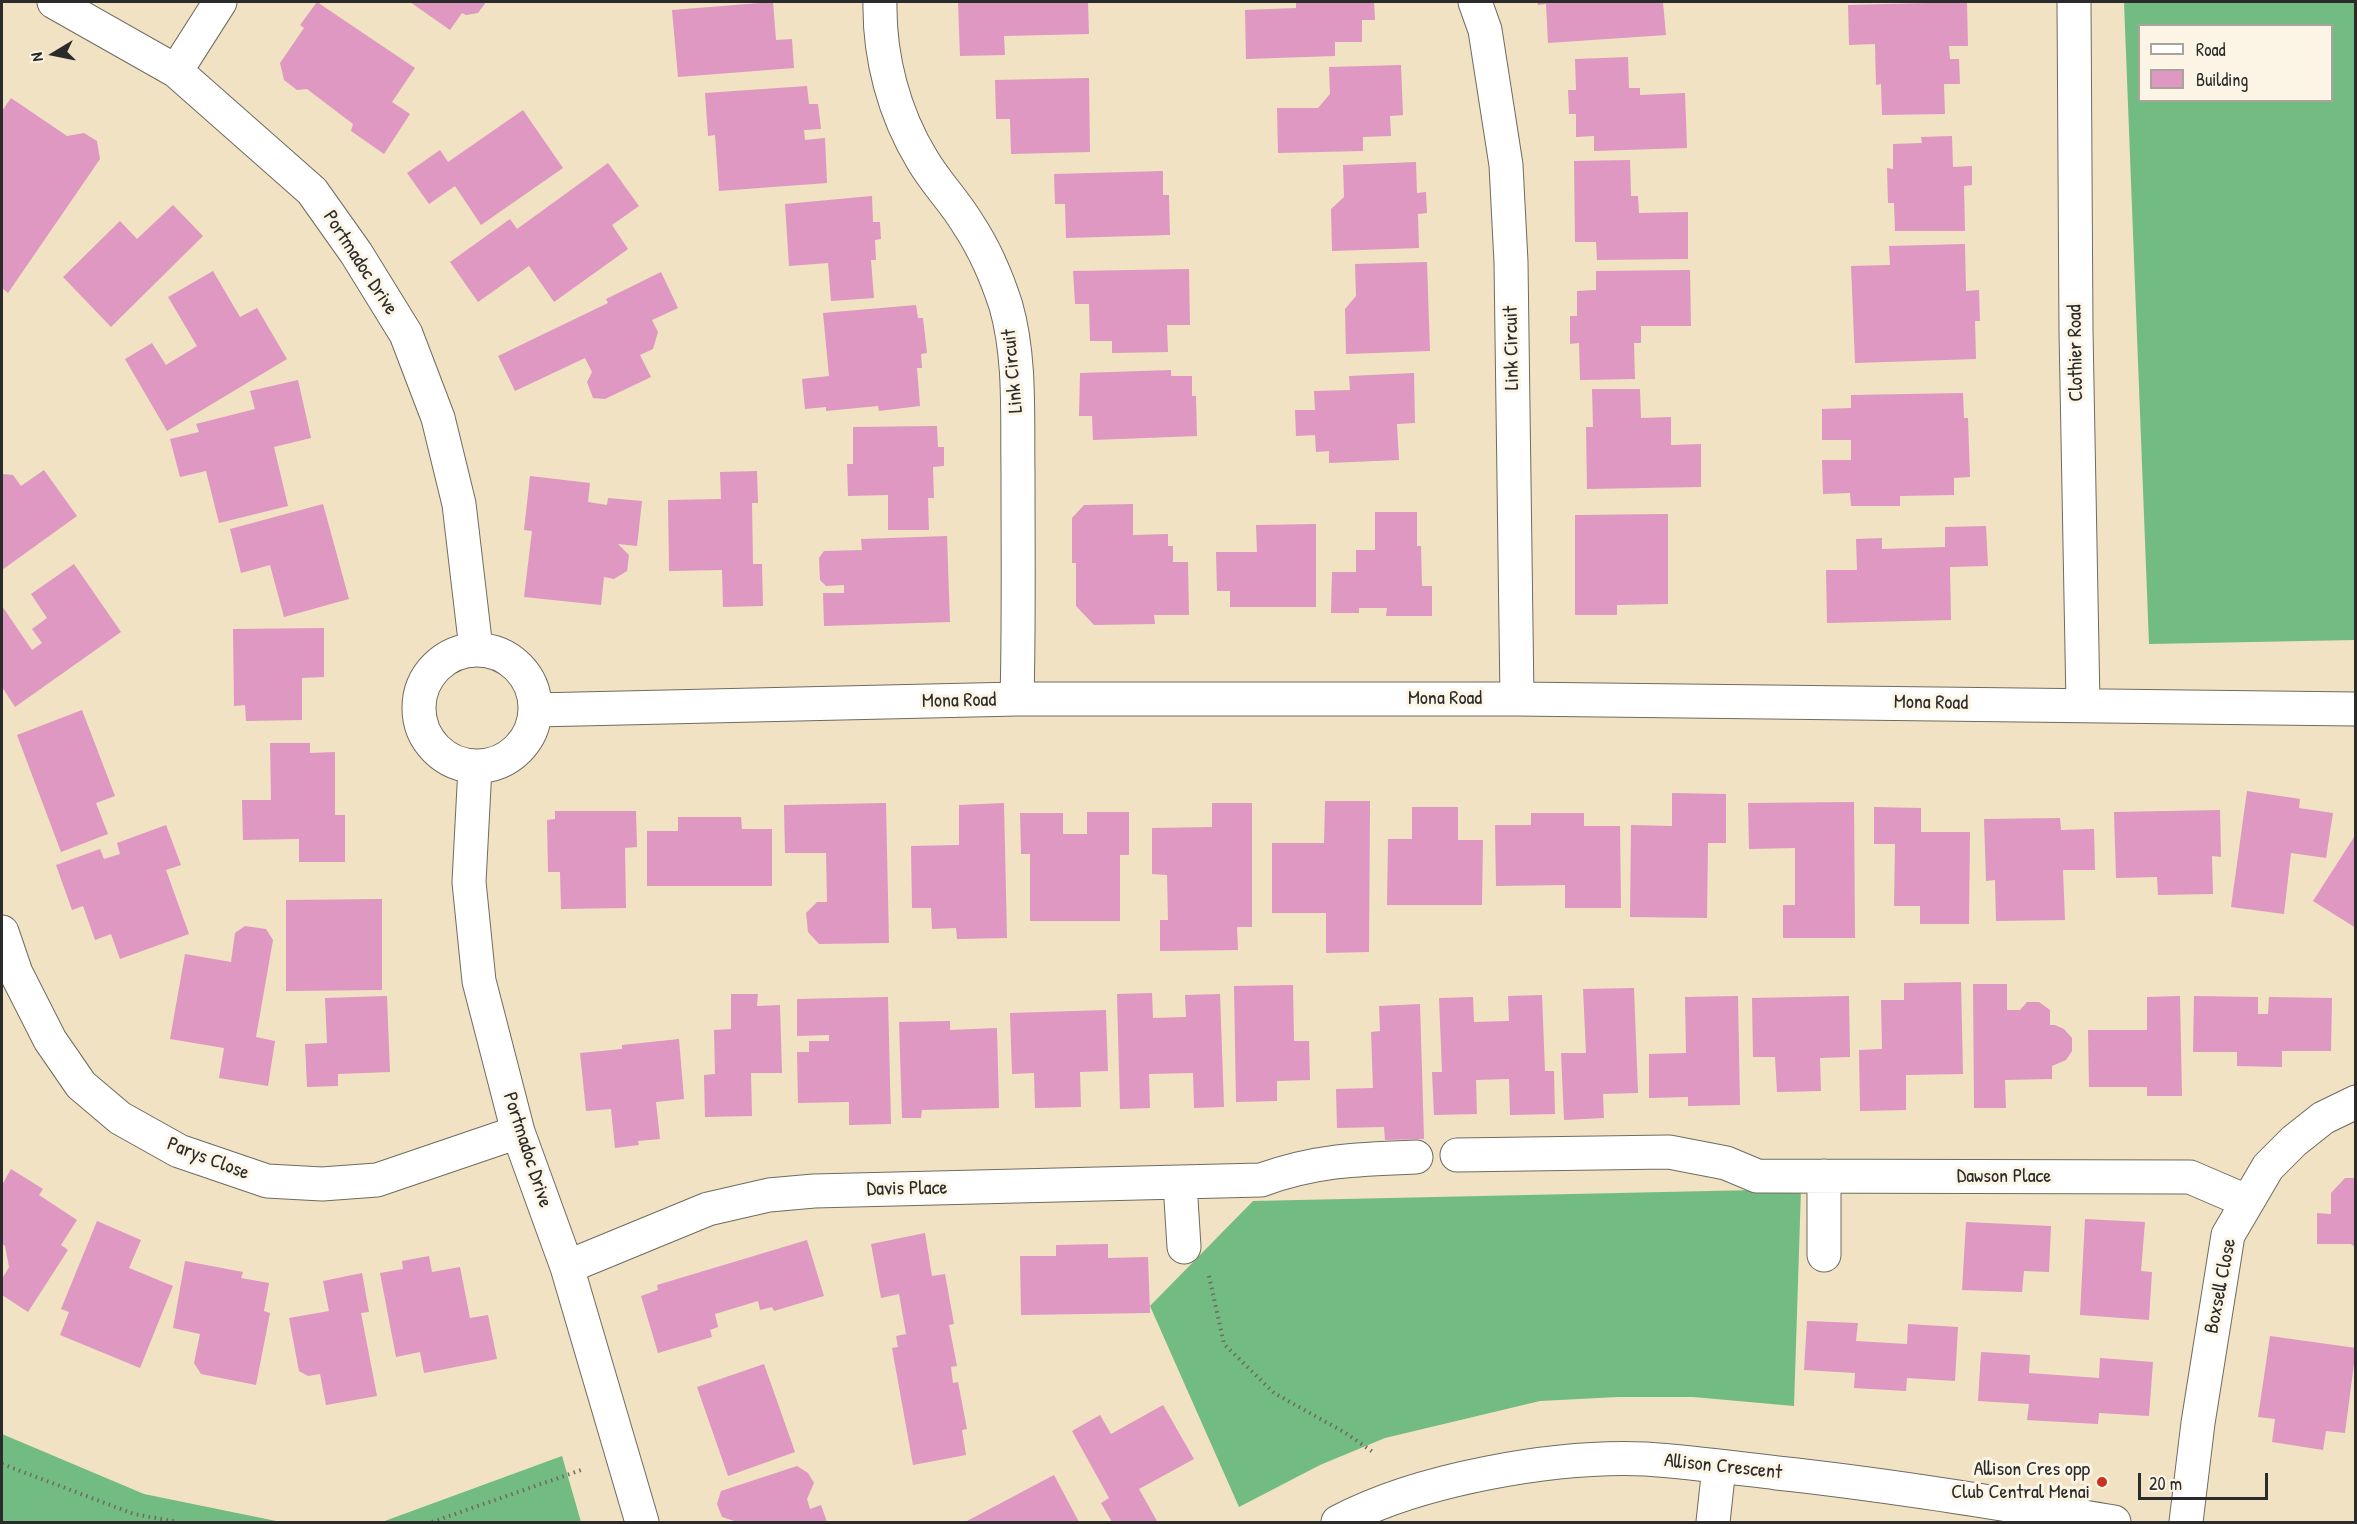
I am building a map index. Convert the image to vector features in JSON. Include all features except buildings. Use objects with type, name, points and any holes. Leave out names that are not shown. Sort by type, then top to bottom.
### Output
[{"type":"street","name":"Portmadoc Drive","points":[[54,2],[176,71],[312,191],[356,253],[406,334],[438,418],[459,504],[476,650]]},
{"type":"street","points":[[176,71],[220,2]]},
{"type":"street","name":"Link Circuit","points":[[880,2],[881,46],[892,91],[907,132],[923,162],[968,224],[993,271],[1006,305],[1014,343],[1019,640],[1017,699]]},
{"type":"street","name":"Link Circuit","points":[[1475,2],[1485,30],[1506,165],[1511,262],[1517,699]]},
{"type":"street","name":"Clothier Road","points":[[2074,2],[2076,331],[2083,705]]},
{"type":"street","points":[[476,650],[494,652],[511,661],[525,674],[533,691],[535,710],[532,727],[523,744],[510,757],[493,765],[475,767],[456,763],[441,754],[429,741],[421,725],[419,707],[421,689],[430,674],[443,661],[458,653],[476,650]]},
{"type":"street","name":"Mona Road","points":[[535,710],[1017,699],[1517,699],[2355,709]]},
{"type":"street","name":"Portmadoc Drive","points":[[475,767],[468,882],[479,981],[518,1132],[567,1267],[642,1522]]},
{"type":"street","name":"Parys Close","points":[[2,932],[16,973],[50,1040],[81,1085],[120,1118],[179,1151],[267,1181],[322,1184],[377,1180],[518,1132]]},
{"type":"street","name":"Boxsell Close","points":[[2186,1522],[2198,1423],[2228,1235],[2268,1167],[2294,1141],[2323,1118],[2355,1102]]},
{"type":"street","name":"Dawson Place","points":[[1457,1155],[1669,1152],[1726,1163],[1757,1176],[2190,1177],[2246,1202]]},
{"type":"street","name":"Davis Place","points":[[567,1267],[708,1209],[770,1195],[814,1191],[1261,1180],[1291,1169],[1345,1159],[1416,1157]]},
{"type":"street","points":[[1824,1176],[1824,1255]]},
{"type":"street","points":[[1179,1183],[1184,1247]]},
{"type":"street","name":"Allison Crescent","points":[[1338,1522],[1407,1493],[1527,1466],[1578,1460],[1646,1459],[1921,1491],[2114,1522]]},
{"type":"street","points":[[1713,1522],[1719,1467]]},
{"type":"path","points":[[1184,1247],[1206,1265],[1224,1344],[1274,1393],[1344,1432],[1373,1452]]},
{"type":"path","points":[[432,1522],[622,1455]]},
{"type":"path","points":[[2,1464],[134,1514],[178,1522]]},
{"type":"green space","points":[[2124,2],[2355,2],[2355,640],[2149,644]]},
{"type":"green space","points":[[1801,1189],[1794,1406],[1693,1397],[1618,1397],[1540,1401],[1385,1438],[1320,1465],[1239,1507],[1150,1306],[1253,1201]]},
{"type":"green space","points":[[2,1434],[144,1494],[281,1522],[2,1522]]},
{"type":"green space","points":[[562,1456],[581,1522],[382,1522]]},
{"type":"place","name":"Allison Cres opp Club Central Menai","points":[[2102,1482]]}]
